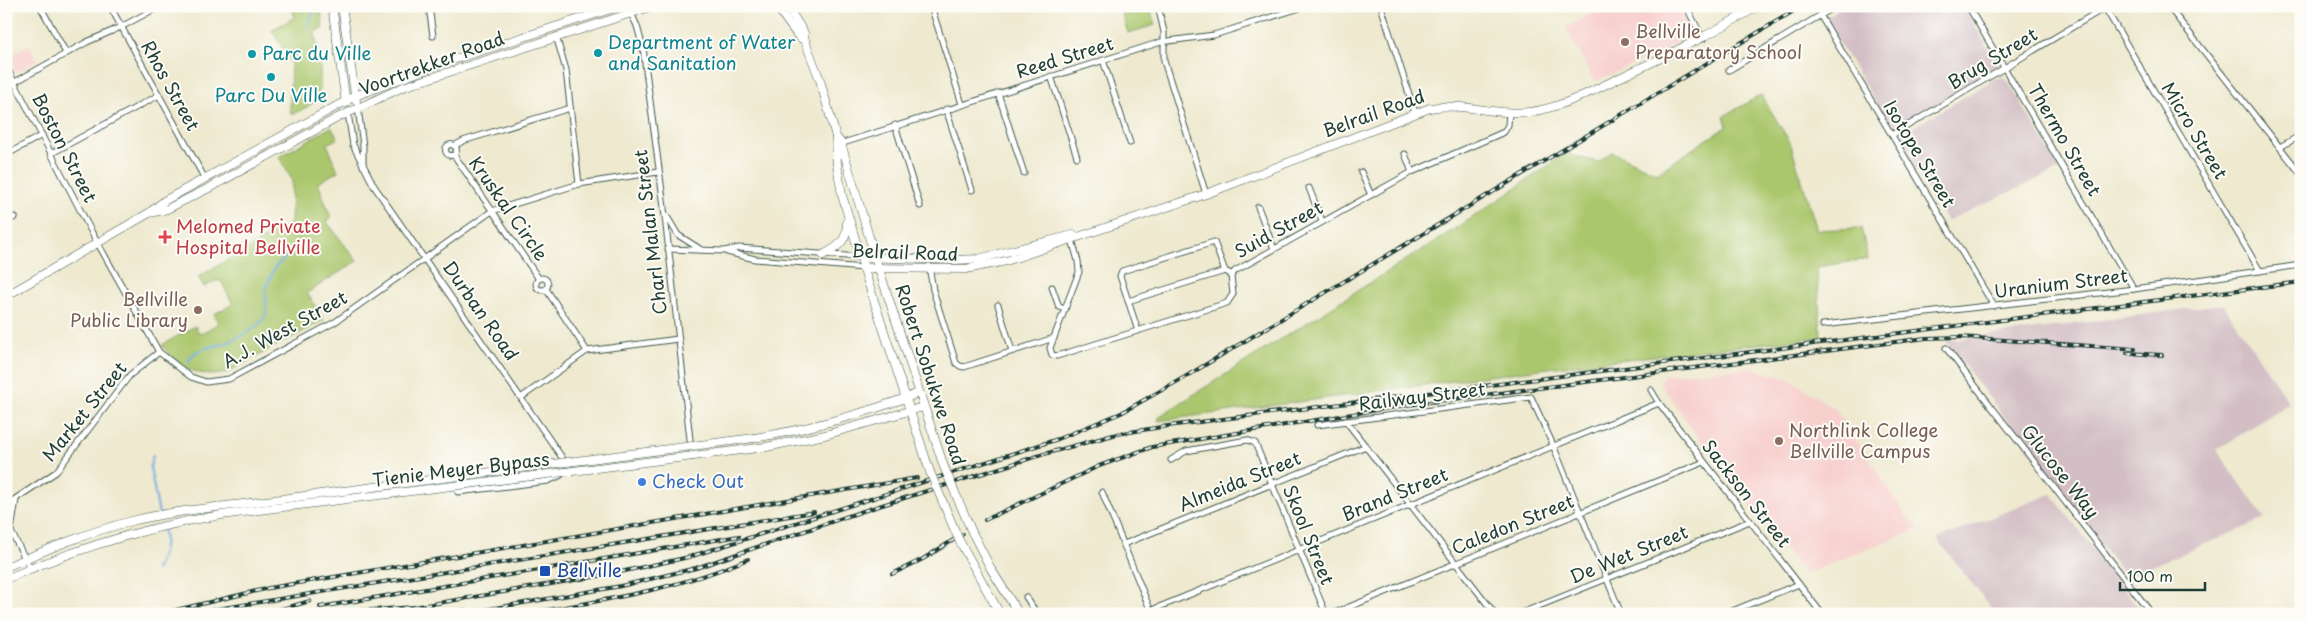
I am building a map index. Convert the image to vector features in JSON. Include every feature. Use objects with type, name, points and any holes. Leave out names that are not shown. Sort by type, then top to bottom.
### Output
[{"type":"main road","name":"Durban Road","points":[[332,6],[348,113]]},
{"type":"main road","name":"Durban Road","points":[[342,6],[358,108]]},
{"type":"main road","name":"Voortrekker Road","points":[[6,296],[149,213],[164,201],[355,96],[440,64],[620,6]]},
{"type":"main road","name":"Voortrekker Road","points":[[149,213],[167,209],[210,188],[297,139],[403,87],[629,10],[653,6]]},
{"type":"main road","name":"Robert Sobukwe Road","points":[[776,6],[798,36],[805,41]]},
{"type":"main road","name":"Robert Sobukwe Road","points":[[787,6],[804,33],[805,41],[820,80],[837,142],[944,467],[972,532],[991,569],[1020,614]]},
{"type":"main road","name":"Belrail Road","points":[[860,257],[978,259],[1080,235],[1206,194],[1415,113],[1447,106],[1509,113],[1538,110],[1572,100],[1703,39],[1758,6]]},
{"type":"main road","name":"Robert Sobukwe Road","points":[[837,142],[842,195],[847,213],[930,472],[959,540],[1000,614]]},
{"type":"main road","points":[[823,255],[838,247],[845,238],[847,213]]},
{"type":"main road","name":"Belrail Road","points":[[864,268],[966,270],[992,265],[1071,237]]},
{"type":"main road","name":"Tienie Meyer Bypass","points":[[6,578],[96,543],[171,523],[250,507],[793,432],[892,403],[919,393]]},
{"type":"main road","name":"Tienie Meyer Bypass","points":[[6,567],[92,532],[169,514],[250,507],[766,446],[825,435],[923,407]]},
{"type":"street","points":[[40,6],[66,53]]},
{"type":"street","name":"Rhos Street","points":[[110,6],[205,179]]},
{"type":"street","points":[[6,87],[66,53],[160,6]]},
{"type":"street","points":[[429,6],[433,36]]},
{"type":"street","points":[[931,6],[962,104]]},
{"type":"street","points":[[1158,6],[1163,27],[1163,56],[1167,74],[1206,194]]},
{"type":"street","name":"Reed Street","points":[[837,142],[1164,42],[1222,33],[1306,6]]},
{"type":"street","points":[[1381,6],[1415,113]]},
{"type":"street","points":[[1686,6],[1703,39]]},
{"type":"street","points":[[1730,70],[1836,6]]},
{"type":"street","name":"Thermo Street","points":[[1968,6],[2134,289]]},
{"type":"street","points":[[2168,6],[2301,174]]},
{"type":"street","name":"Brug Street","points":[[1892,135],[2105,7]]},
{"type":"street","name":"Micro Street","points":[[2105,7],[2260,271]]},
{"type":"street","name":"Charl Malan Street","points":[[629,10],[643,48],[658,172],[665,213],[678,340],[692,450],[692,458],[572,472],[548,481],[457,492],[457,478],[692,450]]},
{"type":"street","name":"Isotope Street","points":[[1820,16],[1994,306]]},
{"type":"street","points":[[556,36],[566,70],[579,184]]},
{"type":"street","points":[[1103,60],[1130,143]]},
{"type":"street","name":"Boston Street","points":[[6,66],[98,243]]},
{"type":"street","points":[[1052,76],[1077,157]]},
{"type":"street","points":[[998,93],[1024,173]]},
{"type":"street","points":[[52,154],[159,95]]},
{"type":"street","name":"Durban Road","points":[[358,108],[363,146],[363,166]]},
{"type":"street","points":[[454,146],[456,150],[454,155],[448,155],[445,151],[448,146],[454,146],[496,130],[570,108]]},
{"type":"street","points":[[946,109],[972,190]]},
{"type":"street","name":"Durban Road","points":[[348,113],[353,145],[374,186],[522,397],[572,472]]},
{"type":"street","name":"Suid Street","points":[[1054,338],[1050,350],[1052,355],[1060,356],[1227,303],[1233,294],[1231,274],[1412,172],[1504,132],[1508,125],[1509,113]]},
{"type":"street","points":[[894,125],[920,206]]},
{"type":"street","points":[[6,155],[42,135]]},
{"type":"street","points":[[2280,147],[2301,136]]},
{"type":"street","points":[[1405,154],[1412,172]]},
{"type":"street","name":"Kruskal Circle","points":[[454,155],[539,279],[536,283],[538,288],[546,289],[587,351]]},
{"type":"street","name":"A.J. West Street","points":[[98,243],[163,358],[195,379],[210,382],[226,380],[335,322],[492,211],[579,184],[658,172]]},
{"type":"street","points":[[1361,172],[1371,195]]},
{"type":"street","points":[[1309,188],[1322,221]]},
{"type":"street","points":[[1258,207],[1274,249]]},
{"type":"street","points":[[665,213],[678,235],[701,250]]},
{"type":"street","points":[[6,222],[15,217]]},
{"type":"street","points":[[929,259],[933,290],[943,322],[958,366],[964,367],[1054,338],[1078,272],[1078,261],[1071,237]]},
{"type":"street","points":[[1138,331],[1120,276],[1122,271],[1209,242],[1217,244],[1225,271]]},
{"type":"street","name":"Belrail Road","points":[[724,251],[738,248],[860,257]]},
{"type":"street","name":"Belrail Road","points":[[668,249],[724,251],[755,259],[864,268]]},
{"type":"street","name":"Uranium Street","points":[[1823,325],[2134,289],[2301,265]]},
{"type":"street","points":[[1128,301],[1225,271],[1231,274]]},
{"type":"street","points":[[1052,287],[1059,307],[1065,309]]},
{"type":"street","points":[[998,304],[1012,351]]},
{"type":"street","points":[[522,397],[587,351],[678,340]]},
{"type":"street","name":"Glucose Way","points":[[1946,348],[2152,614]]},
{"type":"street","name":"Market Street","points":[[6,505],[56,472],[130,375],[159,352]]},
{"type":"street","name":"Sackson Street","points":[[1651,390],[1704,462],[1822,614]]},
{"type":"street","name":"Railway Street","points":[[1317,425],[1531,397],[1553,446]]},
{"type":"street","name":"Brand Street","points":[[1142,614],[1151,612],[1300,549],[1659,403]]},
{"type":"street","points":[[1346,421],[1495,614]]},
{"type":"street","name":"Skool Street","points":[[1171,460],[1186,451],[1247,440],[1255,443],[1326,614]]},
{"type":"street","name":"Almeida Street","points":[[1124,544],[1366,446]]},
{"type":"street","points":[[1553,446],[1621,614]]},
{"type":"street","name":"Caledon Street","points":[[1332,614],[1704,462]]},
{"type":"street","points":[[1102,492],[1151,612]]},
{"type":"street","points":[[11,530],[16,499]]},
{"type":"street","name":"De Wet Street","points":[[1519,614],[1750,521]]},
{"type":"street","points":[[6,522],[30,568]]},
{"type":"street","points":[[1725,614],[1799,584]]},
{"type":"street","points":[[1026,597],[1037,614]]},
{"type":"shaded area","name":"Bellville Preparatory School","points":[[1606,6],[1678,6],[1692,33],[1662,51],[1597,81],[1593,79],[1566,28]]},
{"type":"shaded area","points":[[1843,6],[1963,6],[1995,60],[1996,68],[1898,127],[1891,127],[1828,25],[1828,16]]},
{"type":"shaded area","points":[[29,45],[38,60],[16,73],[8,56]]},
{"type":"shaded area","points":[[2003,77],[2008,81],[2060,169],[1947,221],[1899,143],[1899,138],[1902,134],[1996,78]]},
{"type":"shaded area","points":[[2223,304],[2289,403],[2217,450],[2265,519],[2126,577],[1946,341]]},
{"type":"shaded area","name":"Northlink College Bellville Campus","points":[[1749,368],[1790,379],[1835,409],[1908,518],[1920,528],[1805,574],[1724,474],[1660,383],[1664,376]]},
{"type":"shaded area","points":[[2051,494],[2144,614],[1996,614],[1937,539]]},
{"type":"green space","points":[[291,6],[326,7],[321,8],[323,29],[315,31],[320,67],[318,95],[313,103],[291,115],[291,63],[272,30],[295,17]]},
{"type":"green space","points":[[1119,6],[1149,6],[1155,25],[1128,33]]},
{"type":"green space","points":[[1761,95],[1790,142],[1817,230],[1861,228],[1868,259],[1817,267],[1821,337],[1548,368],[1158,421],[1160,416],[1472,218],[1568,152],[1573,156],[1598,162],[1612,152],[1657,173],[1727,126],[1724,116]]},
{"type":"green space","points":[[331,127],[338,138],[327,144],[338,171],[318,183],[331,218],[327,222],[357,261],[307,293],[324,320],[226,373],[208,375],[190,370],[168,353],[162,345],[195,326],[198,332],[202,333],[217,324],[218,321],[214,314],[233,304],[221,281],[216,281],[204,287],[198,277],[291,223],[292,180],[279,157]]},
{"type":"waterway","points":[[308,28],[315,6]]},
{"type":"waterway","points":[[266,288],[275,267],[295,249]]},
{"type":"waterway","points":[[188,362],[200,350],[229,342],[258,325],[266,312],[265,291]]},
{"type":"waterway","points":[[153,455],[150,467],[159,514]]},
{"type":"waterway","points":[[156,570],[164,549],[163,528]]},
{"type":"railway","points":[[315,614],[414,607],[611,574],[689,557],[1058,439],[1121,413],[1185,377],[1802,6]]},
{"type":"railway","points":[[460,614],[621,586],[696,568],[860,512],[1044,454],[1117,434],[2301,282]]},
{"type":"railway","points":[[985,520],[1099,466],[1152,447],[1407,405],[1926,338],[1961,337],[2135,349]]},
{"type":"railway","points":[[2127,353],[2162,355]]},
{"type":"railway","points":[[159,614],[269,588],[917,478]]},
{"type":"railway","points":[[186,614],[814,512]]},
{"type":"railway","points":[[892,574],[923,559],[963,534]]},
{"type":"railway","points":[[320,607],[739,536]]},
{"type":"railway","points":[[524,614],[666,587],[721,570],[748,559]]},
{"type":"railway","points":[[264,614],[310,601]]},
{"type":"railway","points":[[441,614],[465,610]]},
{"type":"place","name":"Bellville Preparatory School","points":[[1625,42]]},
{"type":"place","name":"Department of Water and Sanitation","points":[[598,53]]},
{"type":"place","name":"Parc du Ville","points":[[252,54]]},
{"type":"place","name":"Parc Du Ville","points":[[271,77]]},
{"type":"place","name":"Melomed Private Hospital Bellville","points":[[165,237]]},
{"type":"place","name":"Bellville Public Library","points":[[198,310]]},
{"type":"place","name":"Northlink College Bellville Campus","points":[[1779,441]]},
{"type":"place","name":"Check Out","points":[[642,482]]},
{"type":"place","name":"Bellville","points":[[545,571]]}]
